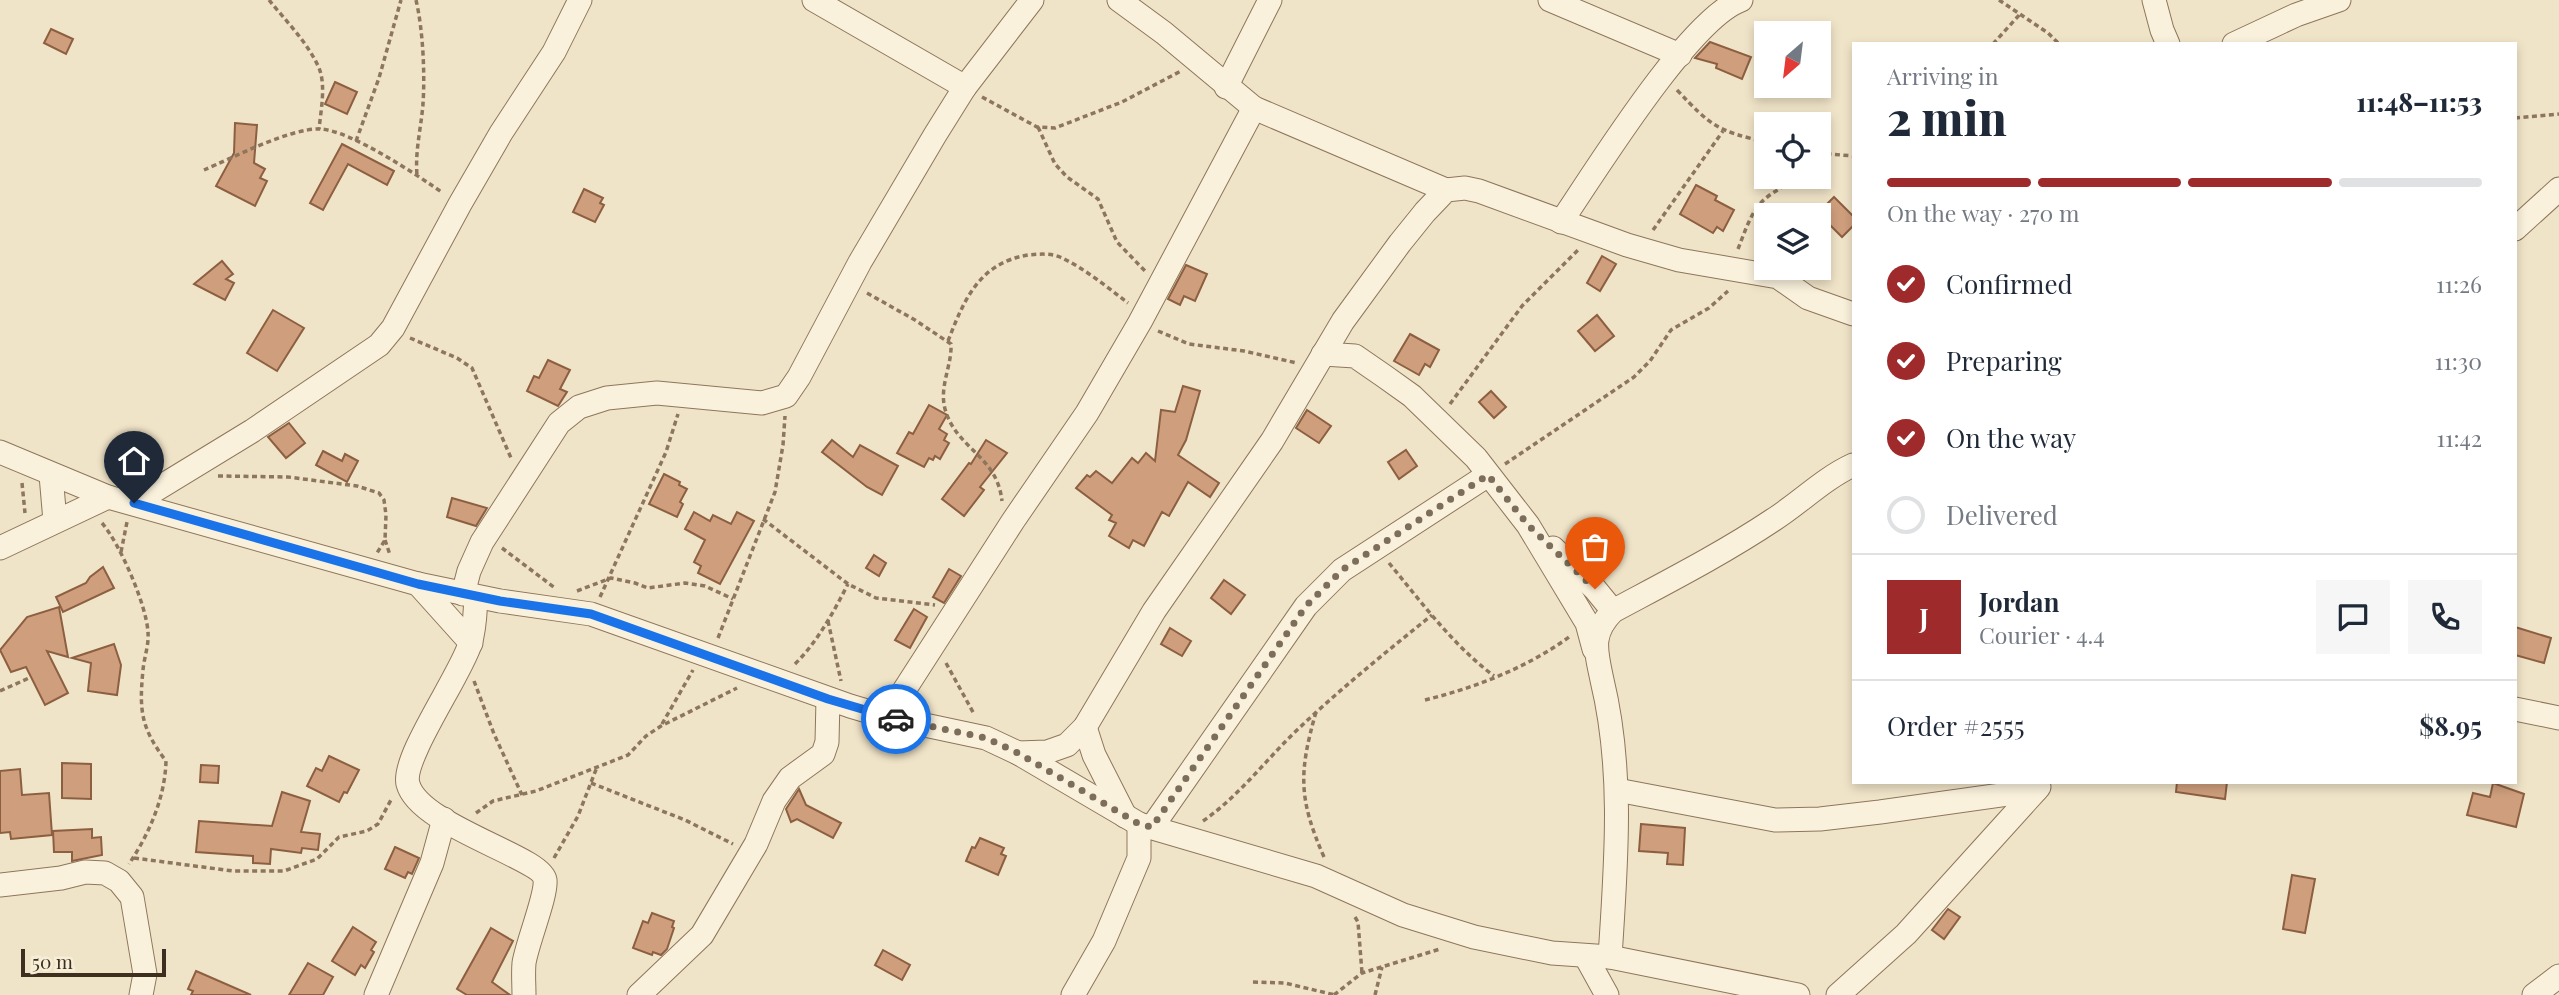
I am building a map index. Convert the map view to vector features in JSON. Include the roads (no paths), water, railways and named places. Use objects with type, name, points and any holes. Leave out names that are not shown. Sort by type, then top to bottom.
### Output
[{"type":"street","points":[[134,503],[253,430],[379,345],[393,328],[501,133],[554,52],[580,0]]},
{"type":"street","points":[[814,0],[965,86]]},
{"type":"street","points":[[524,995],[524,963],[546,881],[543,874],[532,865],[448,821],[419,801],[408,786],[407,771],[416,748],[467,652],[475,556],[559,423],[579,407],[607,398],[657,394],[762,403],[786,396],[904,185],[965,86],[1032,0]]},
{"type":"street","points":[[1119,0],[1254,107],[1446,190],[1465,188],[1479,191],[1639,249],[1679,260],[1778,277],[1808,298],[1852,314]]},
{"type":"street","points":[[1226,87],[1270,0]]},
{"type":"street","points":[[1550,0],[1680,55]]},
{"type":"street","points":[[1561,222],[1680,55],[1710,19],[1741,0]]},
{"type":"street","points":[[2154,0],[2167,42]]},
{"type":"street","points":[[2238,42],[2296,15],[2339,0]]},
{"type":"street","points":[[887,717],[1006,531],[1087,414],[1142,318],[1254,107]]},
{"type":"street","points":[[2517,227],[2559,189]]},
{"type":"street","points":[[1018,753],[1046,752],[1067,745],[1085,727],[1154,611],[1246,482],[1343,321],[1424,212],[1446,190]]},
{"type":"street","points":[[1343,321],[1355,356],[1412,396],[1476,458],[1528,525],[1587,623],[1613,727],[1617,790],[1610,957]]},
{"type":"street","points":[[1319,361],[1355,356]]},
{"type":"street","points":[[0,432],[23,461]]},
{"type":"street","points":[[0,452],[23,461],[98,501],[134,503],[418,584],[591,614],[850,706],[887,717],[986,738],[1154,828],[1336,884],[1403,915],[1474,937],[1552,953],[1610,957],[1798,995]]},
{"type":"street","points":[[51,475],[55,521]]},
{"type":"street","points":[[1073,995],[1104,941],[1154,828],[1306,606],[1342,570],[1488,475]]},
{"type":"street","points":[[1595,652],[1597,636],[1613,611],[1700,564],[1843,479]]},
{"type":"street","points":[[0,548],[98,501]]},
{"type":"street","points":[[1528,525],[1595,589],[1613,611]]},
{"type":"street","points":[[418,584],[467,652]]},
{"type":"street","points":[[639,995],[702,934],[751,854],[774,800],[790,778],[822,754],[827,742],[828,699]]},
{"type":"street","points":[[2517,709],[2559,719]]},
{"type":"street","points":[[1085,727],[1094,755],[1154,828]]},
{"type":"street","points":[[1617,790],[1775,820],[1880,813],[2040,786]]},
{"type":"street","points":[[1838,995],[1906,934],[2040,786]]},
{"type":"street","points":[[376,995],[448,821]]},
{"type":"street","points":[[1139,858],[1154,828]]},
{"type":"street","points":[[0,885],[61,878],[85,872],[105,873],[119,881],[132,897],[145,974],[141,995]]},
{"type":"street","points":[[1586,957],[1607,995]]},
{"type":"street","points":[[2535,995],[2559,976]]}]
